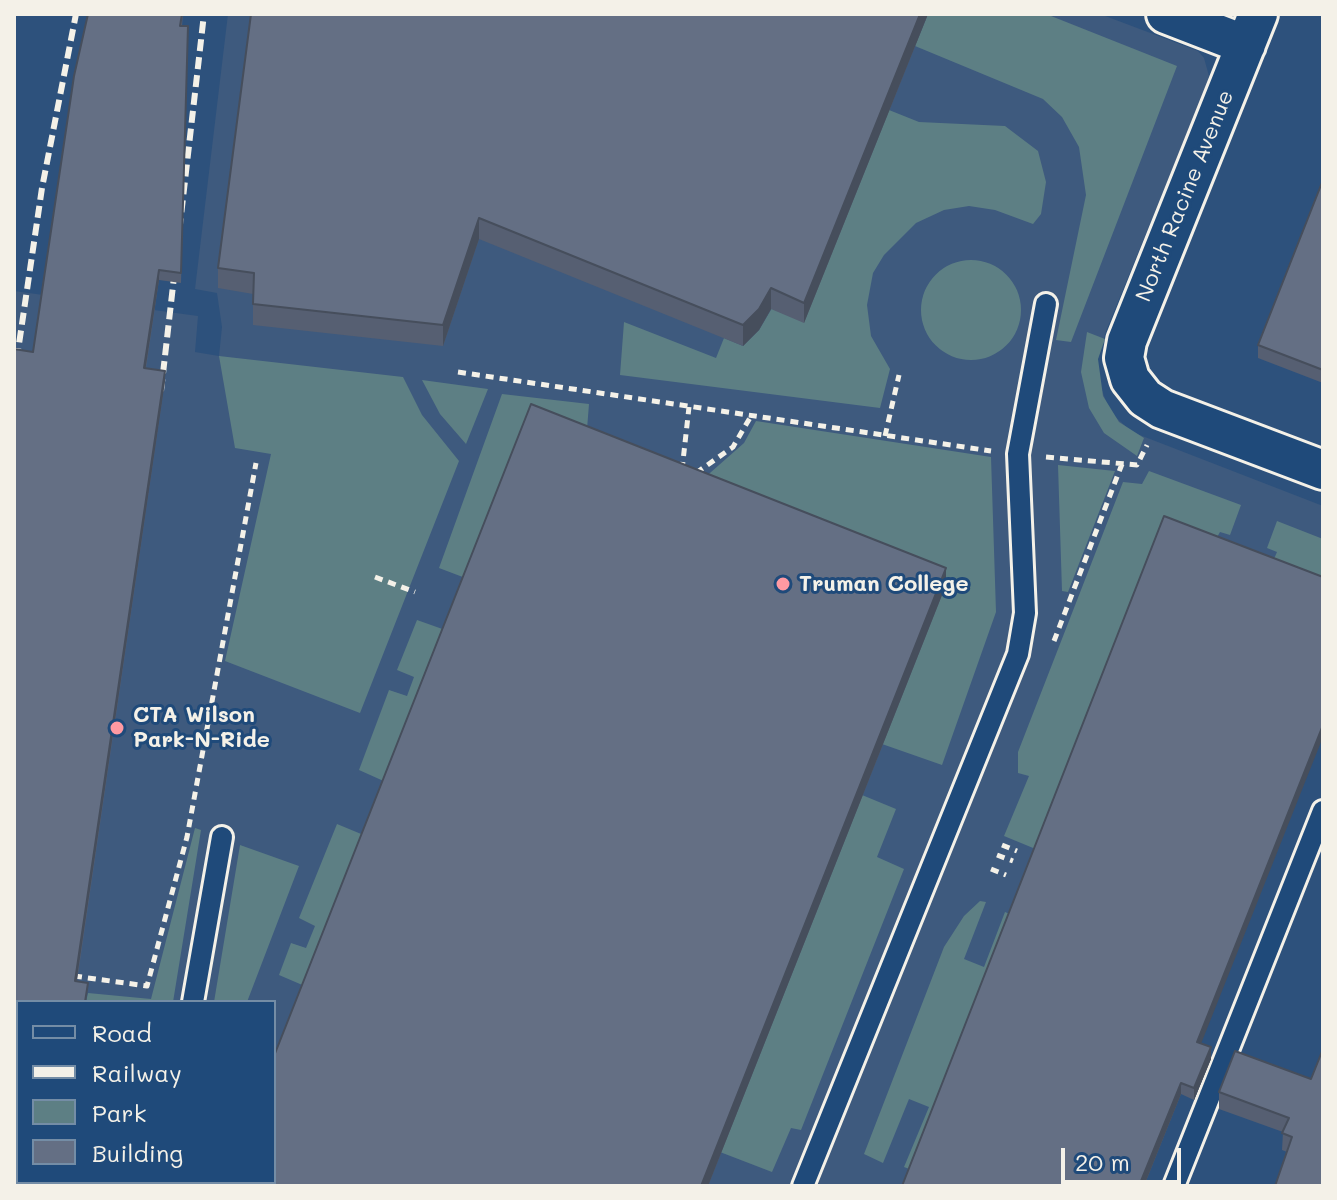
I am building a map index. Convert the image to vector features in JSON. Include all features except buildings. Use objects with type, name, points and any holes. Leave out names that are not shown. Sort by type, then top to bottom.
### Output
[{"type":"street","points":[[1166,14],[1252,29]]},
{"type":"street","name":"North Racine Avenue","points":[[1252,29],[1127,341],[1124,358],[1130,379],[1145,398],[1162,409],[1323,470]]},
{"type":"lane","points":[[803,1186],[1018,654],[1025,613],[1018,454],[1046,304]]},
{"type":"lane","points":[[1174,1186],[1323,811]]},
{"type":"lane","points":[[193,1000],[222,837]]},
{"type":"path","points":[[458,372],[996,451]]},
{"type":"path","points":[[885,436],[899,375]]},
{"type":"path","points":[[689,407],[681,480],[705,469],[733,447],[751,416]]},
{"type":"path","points":[[1050,457],[1137,465],[1150,441]]},
{"type":"path","points":[[58,974],[147,986],[187,837],[256,463]]},
{"type":"path","points":[[1052,646],[1122,464]]},
{"type":"path","points":[[375,577],[415,592]]},
{"type":"path","points":[[1002,845],[1017,851]]},
{"type":"path","points":[[997,855],[1013,861]]},
{"type":"path","points":[[991,869],[1006,875]]},
{"type":"shaded area","name":"Truman College","points":[[228,14],[1100,14],[1198,51],[1204,58],[1209,76],[1206,87],[1106,331],[1098,359],[1099,382],[1110,412],[1132,432],[1323,506],[1323,736],[1143,1186],[14,1186],[14,291],[198,316],[195,352],[219,356],[222,327],[217,293],[195,289]]},
{"type":"green space","points":[[928,14],[1046,14],[1177,66],[1071,342],[1056,340],[1086,195],[1079,147],[1062,117],[1043,99],[915,46]]},
{"type":"green space","points":[[889,110],[919,122],[1005,126],[1038,151],[1046,182],[1041,214],[1033,224],[995,210],[969,206],[944,210],[916,223],[884,255],[873,273],[867,305],[871,336],[890,369],[880,408],[620,375],[624,322],[716,358],[724,338],[743,346],[759,330]]},
{"type":"green space","points":[[971,260],[990,264],[1006,275],[1017,291],[1021,310],[1017,329],[1006,345],[990,356],[971,360],[952,356],[936,345],[925,329],[921,310],[925,291],[936,275],[952,264]]},
{"type":"green space","points":[[1087,332],[1105,339],[1098,359],[1103,396],[1119,422],[1144,438],[1137,456],[1104,433],[1089,408],[1081,372]]},
{"type":"green space","points":[[219,356],[403,377],[422,415],[459,461],[360,713],[225,661],[271,454],[235,448]]},
{"type":"green space","points":[[422,380],[488,389],[466,444],[440,414]]},
{"type":"green space","points":[[502,394],[589,404],[586,442],[468,579],[439,568]]},
{"type":"green space","points":[[756,421],[991,457],[996,612],[942,765],[882,744],[702,480],[744,443]]},
{"type":"green space","points":[[1058,465],[1115,471],[1068,592],[1062,591]]},
{"type":"green space","points":[[1149,471],[1241,505],[1230,535],[1220,532],[1038,850],[1004,836],[1029,776],[1018,773],[1018,752],[1123,482],[1142,484]]},
{"type":"green space","points":[[1277,521],[1323,539],[1323,588],[1270,568],[1277,552],[1267,548]]},
{"type":"green space","points":[[417,620],[448,631],[388,783],[359,770],[389,690],[407,696],[414,677],[397,670]]},
{"type":"green space","points":[[862,795],[896,809],[877,857],[904,869],[801,1130],[791,1128],[772,1172],[720,1152]]},
{"type":"green space","points":[[337,824],[366,836],[307,987],[279,975],[291,943],[306,948],[315,926],[299,918]]},
{"type":"green space","points":[[195,828],[201,830],[173,1000],[86,1000],[88,993],[151,999]]},
{"type":"green space","points":[[240,845],[299,866],[248,1000],[214,1000]]},
{"type":"green space","points":[[980,901],[986,902],[964,959],[984,967],[1005,912],[1012,915],[912,1170],[904,1167],[929,1107],[909,1099],[883,1163],[864,1154],[944,947],[964,916]]},
{"type":"railway","points":[[14,378],[42,188],[76,14]]},
{"type":"railway","points":[[161,391],[204,14]]},
{"type":"place","name":"Truman College","points":[[783,584]]},
{"type":"place","name":"CTA Wilson Park-N-Ride","points":[[117,728]]}]
